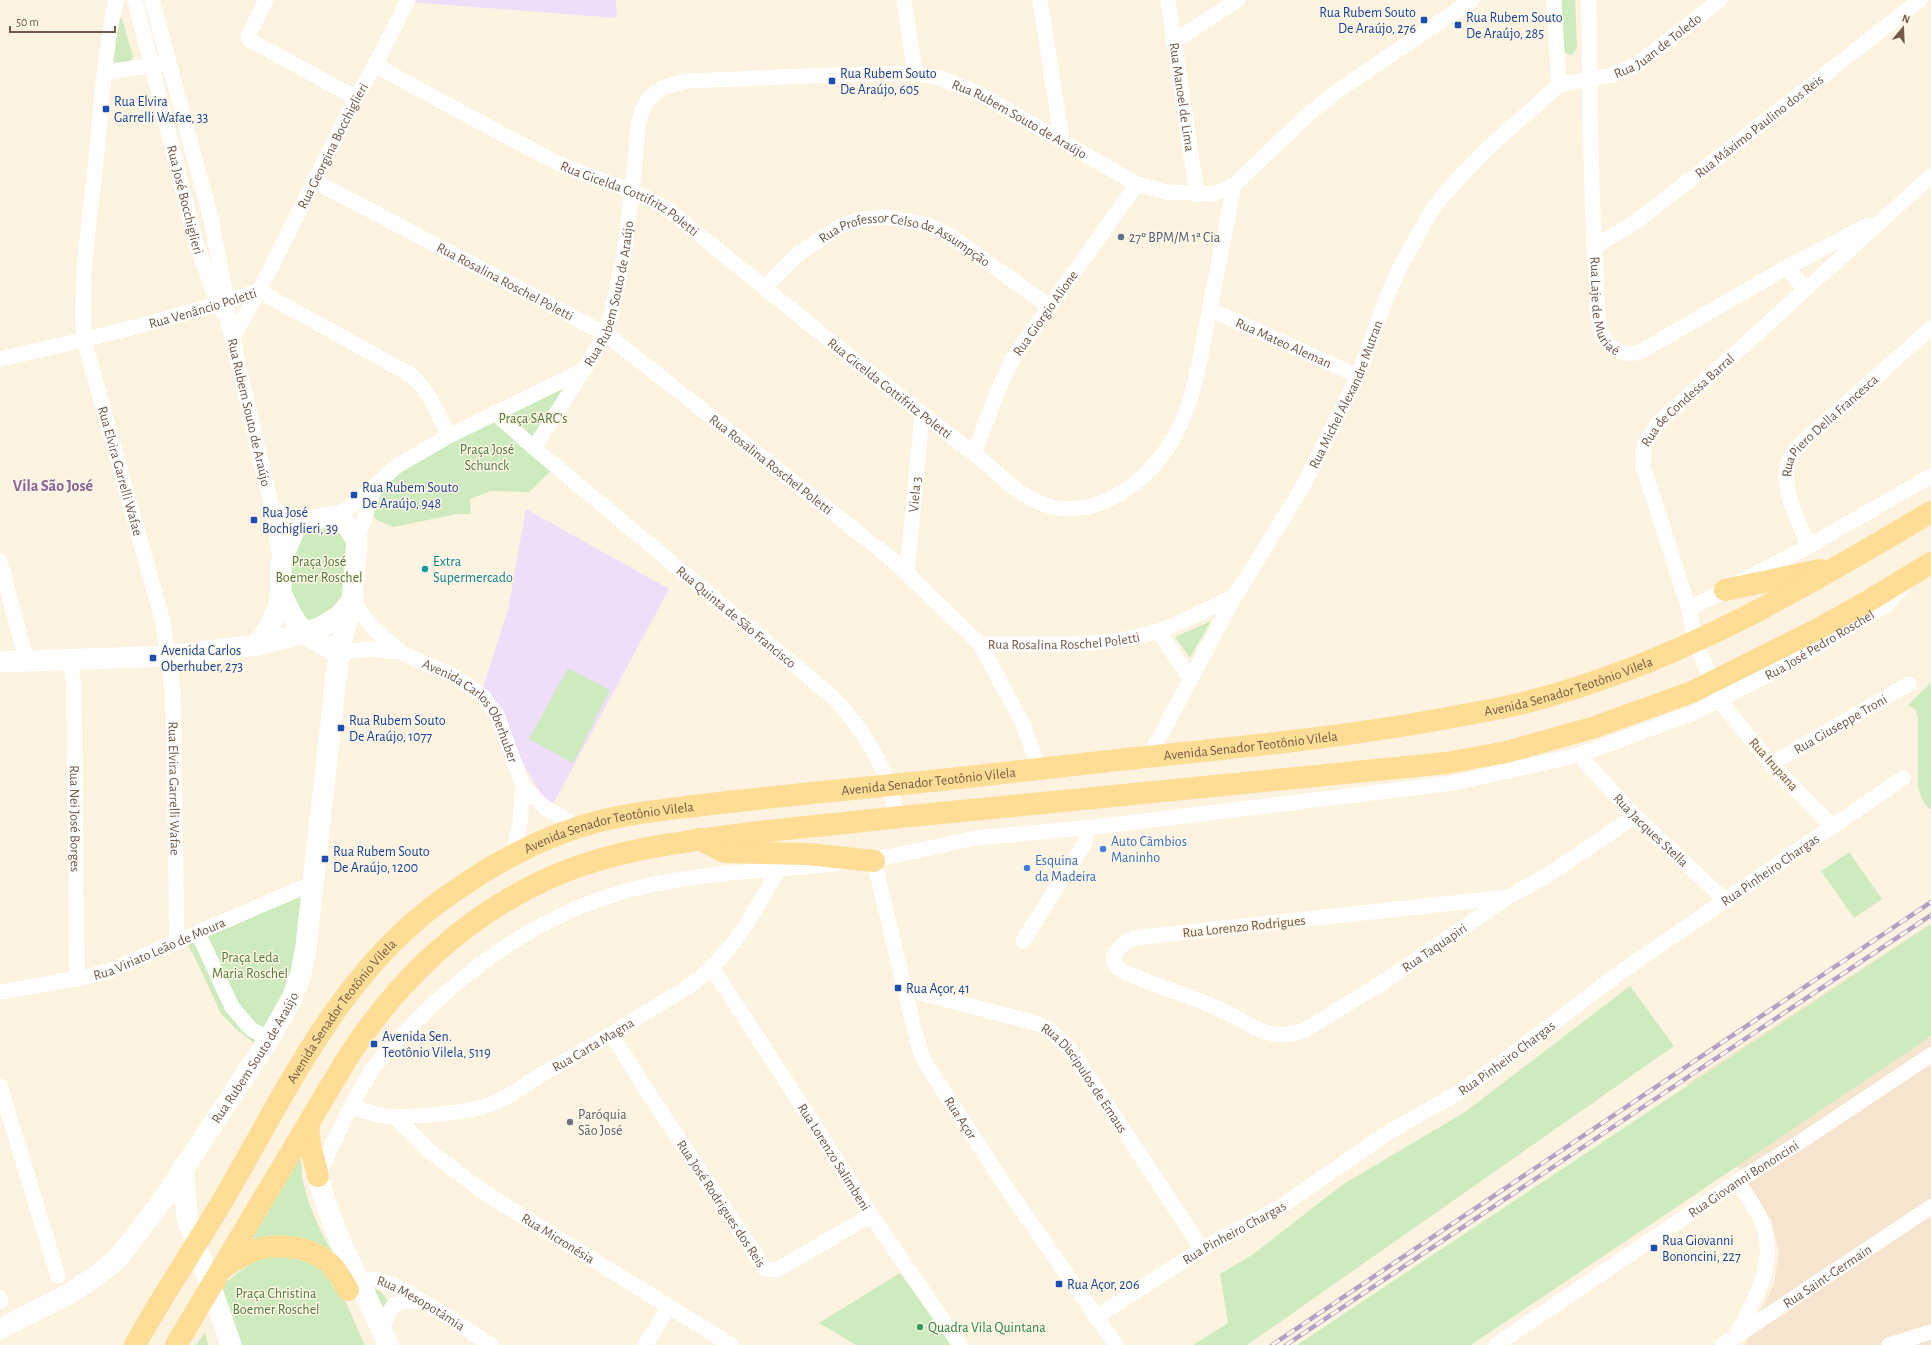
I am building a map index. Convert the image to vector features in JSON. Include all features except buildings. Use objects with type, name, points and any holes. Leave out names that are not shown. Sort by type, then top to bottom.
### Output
[{"type":"main road","name":"Avenida Senador Teotônio Vilela","points":[[135,1345],[222,1201],[318,1036],[363,975],[407,928],[432,908],[513,855],[550,838],[608,819],[664,810],[759,798],[890,786],[1039,768],[1330,738],[1404,727],[1530,702],[1640,666],[1695,643],[1765,607],[1931,512]]},
{"type":"main road","name":"Avenida Senador Teotônio Vilela","points":[[181,1336],[349,1055],[373,1020],[429,958],[469,924],[508,899],[546,879],[626,852],[699,839],[896,817],[1453,762],[1506,752],[1592,728],[1685,695],[1716,691],[1931,563]]},
{"type":"main road","points":[[1725,590],[1782,577],[1837,567]]},
{"type":"main road","points":[[699,839],[725,852],[807,854],[874,861]]},
{"type":"main road","points":[[308,1124],[310,1145],[318,1176]]},
{"type":"main road","points":[[221,1270],[256,1250],[280,1247],[300,1249],[326,1260],[354,1287]]},
{"type":"street","name":"Rua Elvira Garrelli Wafae","points":[[116,0],[105,72],[83,294],[84,340],[163,622],[169,656],[173,686],[177,942]]},
{"type":"street","name":"Rua José Bocchiglieri","points":[[135,0],[197,246],[223,303]]},
{"type":"street","name":"Rua José Bocchiglieri","points":[[152,0],[167,62],[211,219],[223,303]]},
{"type":"street","points":[[266,0],[248,36],[250,40],[356,98]]},
{"type":"street","name":"Rua Georgina Bocchiglieri","points":[[232,338],[259,291],[356,98],[375,65],[408,0]]},
{"type":"street","points":[[904,0],[915,73]]},
{"type":"street","points":[[1040,0],[1062,141]]},
{"type":"street","name":"Rua Manoel de Lima","points":[[1168,0],[1196,195]]},
{"type":"street","points":[[1173,42],[1238,0]]},
{"type":"street","name":"Rua Rubem Souto de Araújo","points":[[0,1329],[70,1294],[116,1260],[162,1201],[269,1039],[292,998],[301,974],[306,946],[339,652],[352,601],[357,541],[376,484],[397,466],[449,436],[584,370],[606,334],[624,255],[632,192],[638,125],[648,99],[664,87],[686,81],[915,73],[940,78],[980,94],[1137,184],[1167,192],[1196,195],[1214,194],[1234,186],[1310,113],[1336,92],[1472,0]]},
{"type":"street","name":"Rua Laje de Muriaé","points":[[1589,0],[1589,79],[1594,247],[1599,326],[1610,346],[1624,353],[1633,354],[1640,352],[1787,267],[1887,215]]},
{"type":"street","name":"Rua Juan de Toledo","points":[[1589,79],[1612,75],[1638,64],[1720,0]]},
{"type":"street","name":"Rua Máximo Paulino dos Reis","points":[[1594,247],[1634,223],[1655,208],[1920,0]]},
{"type":"street","points":[[1552,3],[1559,85],[1589,79]]},
{"type":"street","points":[[105,72],[167,62]]},
{"type":"street","name":"Rua Gicelda Cottifritz Poletti","points":[[375,65],[556,162],[593,178],[653,199],[765,287],[922,415],[974,454],[1007,483],[1025,496],[1053,507],[1072,509],[1102,503],[1114,498],[1141,478],[1153,466],[1165,451],[1178,429],[1192,396],[1234,186]]},
{"type":"street","name":"Rua Michel Alexandre Mutran","points":[[1149,757],[1235,596],[1302,488],[1358,376],[1400,266],[1433,208],[1487,149],[1559,85]]},
{"type":"street","name":"Rua de Condessa Barral","points":[[1716,691],[1695,643],[1689,609],[1645,473],[1643,454],[1644,445],[1659,422],[1931,176]]},
{"type":"street","name":"Rua Rosalina Roschel Poletti","points":[[314,181],[606,334],[894,561],[980,644],[1103,642],[1158,631],[1235,596]]},
{"type":"street","name":"Rua Giorgio Alione","points":[[974,454],[1004,376],[1013,358],[1137,184]]},
{"type":"street","name":"Rua Professor Celso de Assumpção","points":[[765,287],[797,255],[840,226],[862,219],[886,217],[928,225],[952,237],[1049,306]]},
{"type":"street","points":[[1787,267],[1805,290]]},
{"type":"street","name":"Rua Venâncio Poletti","points":[[0,360],[84,340],[223,303],[259,291],[411,375],[422,386],[431,399],[449,436]]},
{"type":"street","name":"Rua Rubem Souto de Araújo","points":[[223,303],[271,504]]},
{"type":"street","name":"Rua Mateo Aleman","points":[[1209,309],[1358,376]]},
{"type":"street","name":"Rua Piero Della Francesca","points":[[1809,546],[1793,510],[1787,484],[1786,472],[1792,454],[1806,438],[1931,328]]},
{"type":"street","points":[[534,448],[584,370]]},
{"type":"street","name":"Rua Quinta de São Francisco","points":[[495,413],[534,448],[834,698],[863,733],[873,749],[890,786],[896,817]]},
{"type":"street","name":"Viela 3","points":[[907,573],[922,415]]},
{"type":"street","points":[[1689,609],[1809,546],[1931,476]]},
{"type":"street","points":[[271,504],[286,518],[297,523],[335,516],[352,506],[376,484]]},
{"type":"street","points":[[256,645],[272,624],[278,608],[281,592],[281,562],[271,504]]},
{"type":"street","points":[[335,516],[348,528],[357,541]]},
{"type":"street","points":[[281,562],[297,523]]},
{"type":"street","points":[[0,561],[26,660]]},
{"type":"street","points":[[281,592],[294,619],[304,634],[339,652]]},
{"type":"street","points":[[0,662],[169,656],[256,645],[304,634],[332,621],[339,616],[352,601]]},
{"type":"street","name":"Avenida Carlos Oberhuber","points":[[352,601],[374,629],[400,652],[452,675],[483,696],[497,715],[523,786],[520,822],[513,855]]},
{"type":"street","points":[[1158,631],[1191,680]]},
{"type":"street","points":[[980,644],[1023,724],[1039,768]]},
{"type":"street","name":"Avenida Carlos Oberhuber","points":[[339,652],[372,649],[400,652]]},
{"type":"street","name":"Rua Nei José Borges","points":[[70,660],[74,686],[77,979]]},
{"type":"street","name":"Rua Giuseppe Troni","points":[[1771,764],[1910,684]]},
{"type":"street","name":"Avenida Senador Teotônio Vilela","points":[[318,1176],[352,1106],[375,1066],[425,1012],[494,953],[579,906],[644,886],[685,878],[874,861],[976,838],[1086,827],[1453,783],[1579,755],[1693,712],[1716,691]]},
{"type":"street","name":"Rua Irupana","points":[[1716,691],[1771,764],[1832,826]]},
{"type":"street","name":"Rua Jacques Stella","points":[[1579,755],[1635,816],[1726,901]]},
{"type":"street","name":"Rua Pinheiro Chargas","points":[[1096,1317],[1202,1249],[1280,1207],[1382,1136],[1458,1093],[1497,1066],[1618,974],[1903,778]]},
{"type":"street","name":"Avenida Carlos Oberhuber","points":[[523,786],[544,807],[579,828]]},
{"type":"street","name":"Rua Taquapiri","points":[[1224,1011],[1272,1034],[1282,1036],[1303,1031],[1382,983],[1508,897],[1551,873],[1635,816]]},
{"type":"street","points":[[1023,941],[1085,842],[1086,827]]},
{"type":"street","name":"Rua Açor","points":[[874,861],[917,1038],[926,1064],[1008,1190],[1116,1345]]},
{"type":"street","name":"Rua Carta Magna","points":[[352,1106],[368,1113],[395,1117],[446,1113],[494,1103],[612,1035],[700,978],[712,968],[753,915],[778,870]]},
{"type":"street","name":"Rua Viriato Leão de Moura","points":[[0,992],[77,979],[109,971],[198,934],[299,889],[312,886]]},
{"type":"street","name":"Rua Lorenzo Rodrigues","points":[[1224,1011],[1123,971],[1116,966],[1114,960],[1116,952],[1121,945],[1134,938],[1508,897]]},
{"type":"street","points":[[198,934],[232,1007],[251,1029],[269,1039]]},
{"type":"street","name":"Rua Lorenzo Salimbeni","points":[[712,968],[810,1118],[871,1215],[960,1345]]},
{"type":"street","name":"Rua Discipulos de Emaus","points":[[906,989],[1039,1024],[1061,1039],[1070,1049],[1202,1249]]},
{"type":"street","name":"Rua José Rodrigues dos Reis","points":[[612,1035],[651,1097],[765,1269],[777,1270],[871,1215]]},
{"type":"street","name":"Rua Giovanni Bononcini","points":[[1496,1345],[1738,1181],[1820,1129],[1931,1054]]},
{"type":"street","points":[[0,1086],[58,1276]]},
{"type":"street","name":"Rua Micronésia","points":[[395,1117],[431,1152],[482,1192],[731,1345]]},
{"type":"street","points":[[184,1168],[187,1218],[231,1345]]},
{"type":"street","points":[[318,1176],[324,1200],[348,1260],[354,1287],[381,1341]]},
{"type":"street","points":[[1730,1342],[1762,1282],[1767,1269],[1766,1235],[1760,1219],[1738,1181]]},
{"type":"street","points":[[162,1201],[187,1218]]},
{"type":"street","name":"Rua Saint-Germain","points":[[1730,1342],[1931,1207]]},
{"type":"street","name":"Rua Mesopotâmia","points":[[354,1287],[367,1280],[380,1280],[392,1285],[421,1301],[491,1345]]},
{"type":"street","points":[[381,1341],[388,1312],[393,1305],[403,1302],[421,1301]]},
{"type":"street","points":[[645,1345],[669,1307]]},
{"type":"street","points":[[1889,1345],[1931,1332]]},
{"type":"shaded area","points":[[411,0],[616,0],[617,18],[410,2]]},
{"type":"shaded area","points":[[526,509],[669,589],[552,806],[545,801],[522,762],[483,687],[508,610]]},
{"type":"shaded area","points":[[1931,923],[1931,1345],[1745,1345],[1774,1284],[1779,1252],[1771,1220],[1686,1084]]},
{"type":"green space","points":[[1561,0],[1575,0],[1577,47],[1573,54],[1570,55],[1564,52]]},
{"type":"green space","points":[[119,17],[122,19],[133,57],[128,64],[115,64],[113,62]]},
{"type":"green space","name":"Praça SARC's","points":[[579,374],[539,451],[499,413]]},
{"type":"green space","name":"Praça José Schunck","points":[[495,416],[554,468],[529,492],[491,491],[470,499],[471,514],[457,514],[394,527],[378,521],[369,512],[384,479]]},
{"type":"green space","name":"Praça José Boemer Roschel","points":[[333,520],[351,533],[345,610],[308,621],[289,600],[287,555],[295,535]]},
{"type":"green space","points":[[1211,621],[1190,658],[1175,637]]},
{"type":"green space","points":[[568,668],[610,690],[573,763],[529,739]]},
{"type":"green space","points":[[1931,682],[1931,809],[1920,795],[1918,785],[1918,719],[1916,710],[1908,705]]},
{"type":"green space","points":[[1849,852],[1882,899],[1854,918],[1821,871]]},
{"type":"green space","name":"Praça Leda Maria Roschel","points":[[307,894],[297,971],[258,1046],[237,1030],[221,1014],[186,942],[292,895]]},
{"type":"green space","points":[[1931,924],[1931,1036],[1471,1345],[1297,1345]]},
{"type":"green space","points":[[1630,986],[1674,1046],[1247,1345],[1193,1345],[1228,1323],[1220,1274],[1252,1255],[1342,1185],[1465,1112]]},
{"type":"green space","name":"Praça Christina Boemer Roschel","points":[[300,1156],[305,1190],[310,1206],[324,1237],[349,1282],[331,1261],[248,1241]]},
{"type":"green space","name":"Praça Christina Boemer Roschel","points":[[269,1255],[287,1256],[308,1260],[318,1265],[334,1282],[346,1302],[365,1345],[228,1345],[216,1290],[252,1262]]},
{"type":"green space","points":[[900,1273],[952,1345],[856,1345],[819,1323]]},
{"type":"green space","points":[[373,1289],[380,1291],[388,1301],[382,1314]]},
{"type":"green space","name":"Praça Christina Boemer Roschel","points":[[205,1332],[208,1345],[196,1345]]},
{"type":"railway","points":[[1272,1345],[1931,902]]},
{"type":"railway","points":[[1286,1345],[1931,915]]},
{"type":"place","name":"Rua Rubem Souto De Araújo, 276","points":[[1424,20]]},
{"type":"place","name":"Rua Rubem Souto De Araújo, 285","points":[[1458,25]]},
{"type":"place","name":"Rua Rubem Souto De Araújo, 605","points":[[832,81]]},
{"type":"place","name":"Rua Elvira Garrelli Wafae, 33","points":[[106,109]]},
{"type":"place","name":"27º BPM/M 1ª Cia","points":[[1121,237]]},
{"type":"place","name":"Rua Rubem Souto De Araújo, 948","points":[[354,495]]},
{"type":"place","name":"Rua José Bochiglieri, 39","points":[[254,520]]},
{"type":"place","name":"Extra Supermercado","points":[[425,569]]},
{"type":"place","name":"Avenida Carlos Oberhuber, 273","points":[[153,658]]},
{"type":"place","name":"Rua Rubem Souto De Araújo, 1077","points":[[341,728]]},
{"type":"place","name":"Auto Câmbios Maninho","points":[[1103,849]]},
{"type":"place","name":"Rua Rubem Souto De Araújo, 1200","points":[[325,859]]},
{"type":"place","name":"Esquina da Madeira","points":[[1027,868]]},
{"type":"place","name":"Rua Açor, 41","points":[[898,988]]},
{"type":"place","name":"Avenida Sen. Teotônio Vilela, 5119","points":[[374,1044]]},
{"type":"place","name":"Paróquia São José","points":[[570,1122]]},
{"type":"place","name":"Rua Giovanni Bononcini, 227","points":[[1654,1248]]},
{"type":"place","name":"Rua Açor, 206","points":[[1059,1284]]},
{"type":"place","name":"Quadra Vila Quintana","points":[[920,1327]]},
{"type":"district","name":"Vila São José","points":[[53,485]]}]
